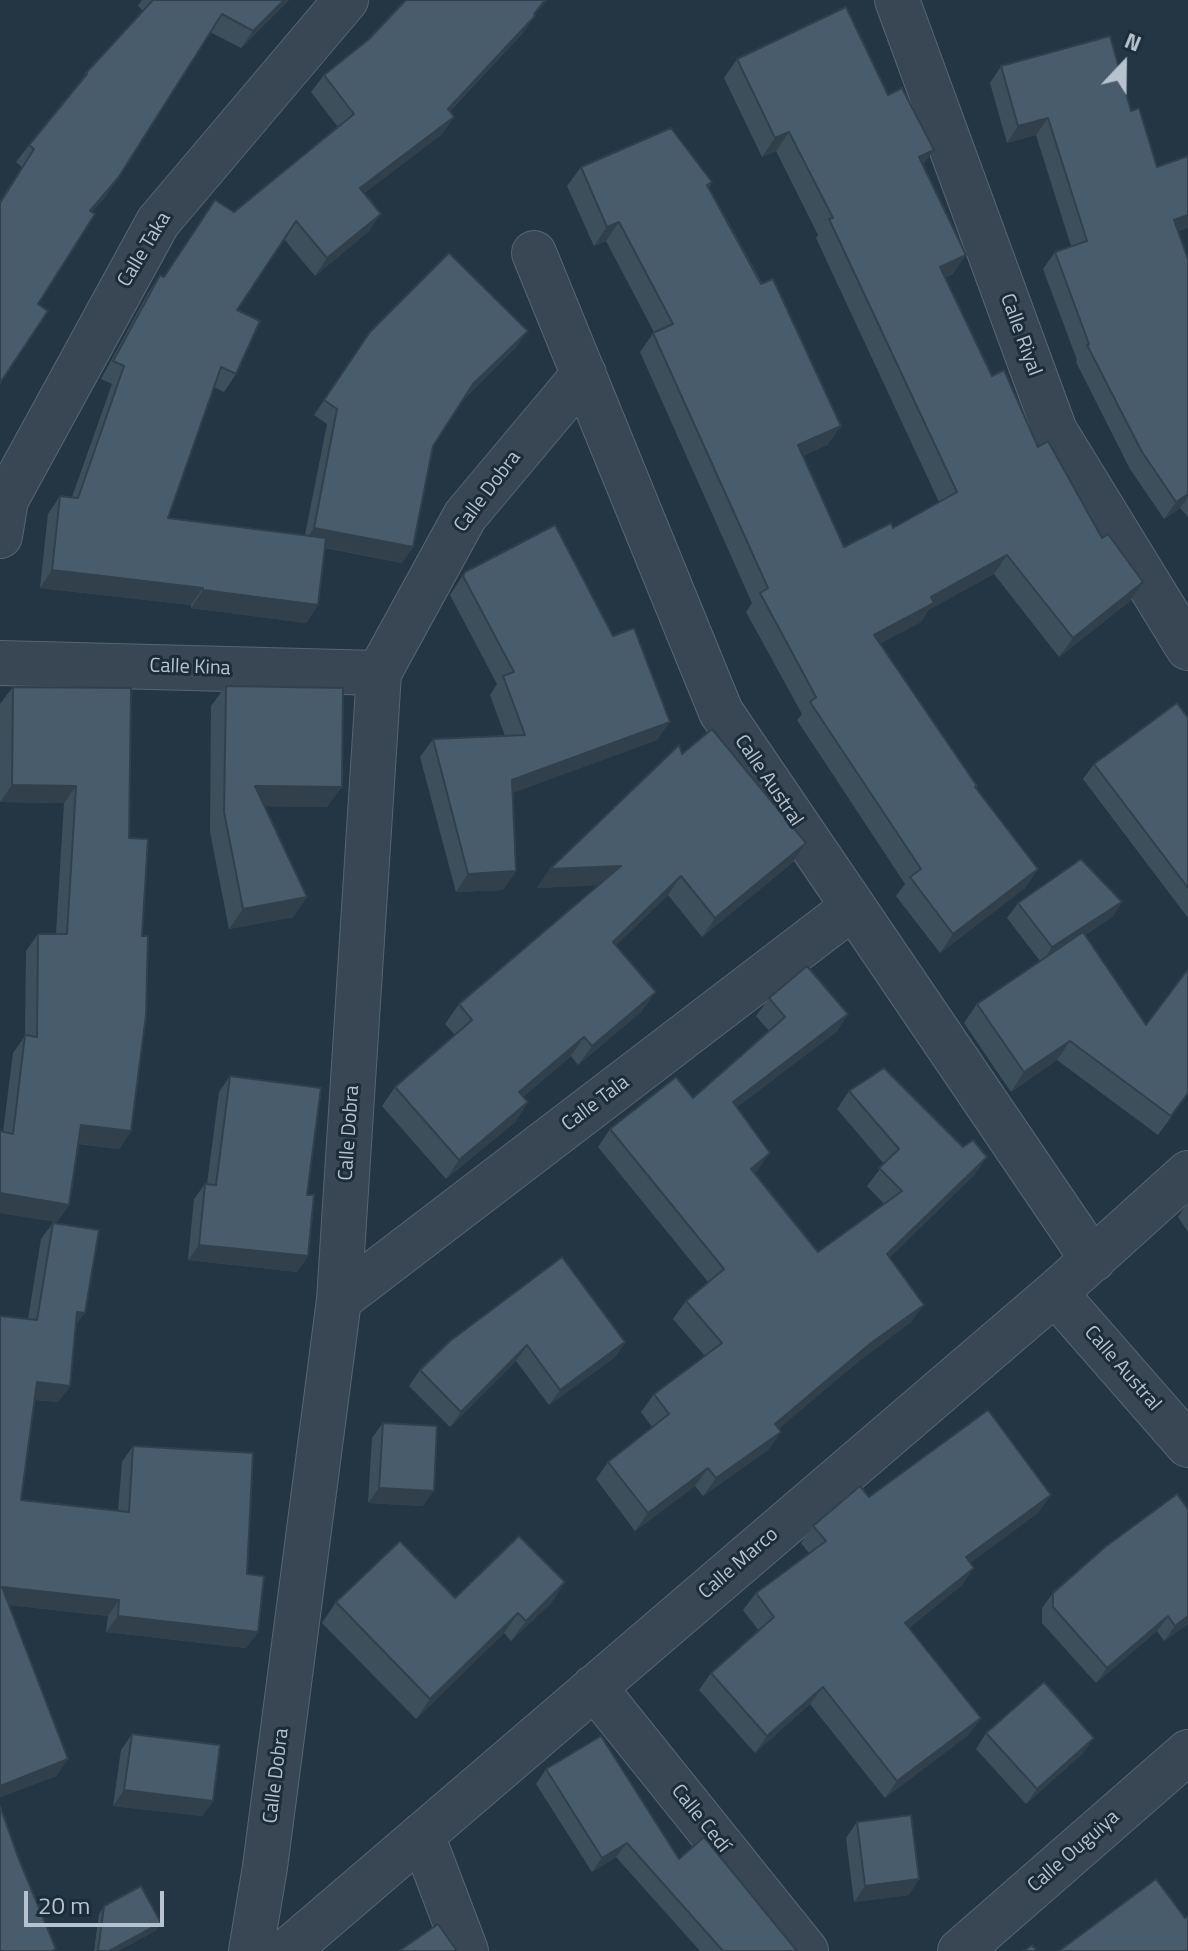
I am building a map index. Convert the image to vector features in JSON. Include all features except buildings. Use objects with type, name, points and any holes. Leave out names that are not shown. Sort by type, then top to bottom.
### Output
[{"type":"street","name":"Calle Taka","points":[[0,536],[6,500],[158,222],[346,0]]},
{"type":"street","name":"Calle Riyal","points":[[897,0],[1055,431],[1188,648]]},
{"type":"street","name":"Calle Austral","points":[[534,253],[721,712],[1093,1260]]},
{"type":"street","name":"Calle Dobra","points":[[251,1951],[265,1867],[339,1300],[379,673],[465,516],[584,374]]},
{"type":"street","name":"Calle Kina","points":[[0,663],[379,673]]},
{"type":"street","name":"Calle Tala","points":[[339,1300],[853,907]]},
{"type":"street","name":"Calle Marco","points":[[287,1951],[1055,1293],[1188,1173]]},
{"type":"street","name":"Calle Austral","points":[[1055,1293],[1188,1445]]},
{"type":"street","name":"Calle Cedí","points":[[594,1687],[806,1951]]},
{"type":"street","name":"Calle Ouguiya","points":[[960,1951],[1188,1752]]},
{"type":"street","points":[[422,1835],[466,1951]]}]
